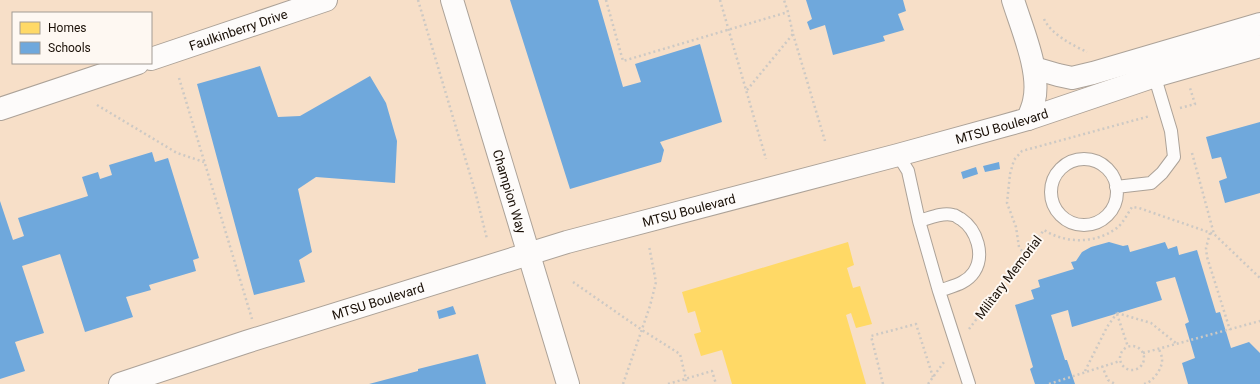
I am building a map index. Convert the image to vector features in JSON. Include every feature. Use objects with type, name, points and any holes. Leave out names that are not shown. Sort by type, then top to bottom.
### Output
[{"type":"street","name":"Faulkinberry Drive","points":[[152,59],[326,0]]},
{"type":"street","name":"Champion Way","points":[[452,0],[568,384]]},
{"type":"street","points":[[1013,0],[1034,68],[1036,86],[1034,101],[1028,119]]},
{"type":"street","name":"MTSU Boulevard","points":[[120,384],[246,342],[567,242],[898,155],[1028,119],[1152,66],[1260,24]]},
{"type":"street","name":"MTSU Boulevard","points":[[1034,68],[1072,78],[1152,66],[1260,46]]},
{"type":"street","points":[[0,109],[135,64]]},
{"type":"lane","points":[[1116,187],[1151,183],[1162,173],[1174,157],[1172,131],[1152,66]]},
{"type":"lane","points":[[898,155],[908,171],[919,221],[968,384]]},
{"type":"lane","points":[[1087,159],[1097,162],[1106,168],[1113,177],[1116,187],[1116,198],[1112,208],[1106,216],[1096,222],[1086,225],[1075,224],[1065,219],[1057,212],[1052,202],[1050,191],[1052,181],[1058,171],[1066,164],[1076,160],[1087,159]]},
{"type":"lane","points":[[919,221],[943,214],[954,215],[971,228],[977,242],[979,257],[974,271],[965,282],[939,291]]},
{"type":"path","points":[[418,0],[475,191],[487,239]]},
{"type":"path","points":[[606,0],[624,61],[788,12]]},
{"type":"path","points":[[720,0],[766,159]]},
{"type":"path","points":[[784,0],[792,34],[825,141]]},
{"type":"path","points":[[1041,14],[1047,26],[1071,45],[1087,52]]},
{"type":"path","points":[[746,91],[792,34]]},
{"type":"path","points":[[179,78],[252,319]]},
{"type":"path","points":[[1025,255],[1019,247],[1016,226],[1007,204],[1010,174],[1014,160],[1022,151],[1195,104],[1190,88]]},
{"type":"path","points":[[96,105],[177,153],[204,162]]},
{"type":"path","points":[[1190,147],[1214,234]]},
{"type":"path","name":"Military Memorial","points":[[965,335],[1044,230],[1072,240],[1090,240],[1107,234],[1118,227],[1132,207],[1139,208],[1214,234],[1260,278]]},
{"type":"path","points":[[1210,233],[1206,248],[1230,330]]},
{"type":"path","points":[[623,384],[650,306],[656,282],[649,246]]},
{"type":"path","points":[[573,282],[642,330],[680,354],[686,384]]},
{"type":"path","points":[[1117,313],[1151,323],[1177,344]]},
{"type":"path","points":[[1117,313],[1128,347]]},
{"type":"path","points":[[1084,372],[1107,327],[1117,313]]},
{"type":"path","points":[[1143,353],[1260,321]]},
{"type":"path","points":[[883,384],[871,336],[916,324],[933,377]]},
{"type":"path","points":[[1128,347],[1138,347],[1143,353],[1144,361],[1136,370],[1127,370],[1121,364],[1121,353],[1123,349],[1128,347]]},
{"type":"path","points":[[1144,384],[1155,376],[1161,367],[1162,360],[1159,349]]},
{"type":"path","points":[[928,384],[946,359]]},
{"type":"path","points":[[1049,384],[1120,361]]},
{"type":"path","points":[[1102,366],[1108,380],[1115,384]]},
{"type":"path","points":[[668,384],[712,371],[716,384]]},
{"type":"shaded area","points":[[0,0],[1260,0],[1260,384],[0,384]]},
{"type":"building: Homes","points":[[848,242],[854,265],[847,268],[853,288],[860,286],[872,324],[856,328],[851,313],[846,315],[866,384],[732,384],[722,350],[701,356],[694,334],[701,332],[695,311],[688,313],[682,292]]},
{"type":"building: Schools","points":[[510,0],[598,0],[623,87],[641,82],[635,64],[700,44],[722,122],[660,142],[664,150],[661,162],[570,189]]},
{"type":"building: Schools","points":[[806,0],[903,0],[906,11],[898,14],[904,30],[883,36],[885,41],[833,55],[825,25],[810,30],[807,22],[812,19]]},
{"type":"building: Schools","points":[[260,66],[278,117],[300,116],[370,76],[386,103],[397,141],[395,183],[316,177],[298,189],[312,252],[299,260],[305,282],[254,295],[197,84]]},
{"type":"building: Schools","points":[[1260,122],[1260,193],[1225,203],[1219,181],[1227,178],[1221,157],[1212,159],[1206,137]]},
{"type":"building: Schools","points":[[152,152],[155,162],[168,158],[199,258],[193,260],[196,271],[149,285],[151,290],[126,297],[133,317],[85,332],[60,254],[22,266],[44,333],[15,342],[25,371],[0,379],[0,201],[13,240],[24,236],[18,218],[88,196],[82,177],[98,172],[100,179],[112,175],[109,165]]},
{"type":"building: Schools","points":[[999,162],[1000,169],[985,172],[983,166]]},
{"type":"building: Schools","points":[[976,167],[978,174],[963,179],[961,172]]},
{"type":"building: Schools","points":[[1109,242],[1123,246],[1128,245],[1130,252],[1165,242],[1168,249],[1177,246],[1179,255],[1197,250],[1216,313],[1220,312],[1231,348],[1249,342],[1260,353],[1260,384],[1188,384],[1182,363],[1195,358],[1185,324],[1189,322],[1175,277],[1156,282],[1162,300],[1072,327],[1068,310],[1051,315],[1065,360],[1067,360],[1075,384],[1035,384],[1030,369],[1033,367],[1015,305],[1034,299],[1031,290],[1040,287],[1038,280],[1074,269],[1071,262],[1076,261],[1082,252],[1091,247]]},
{"type":"building: Schools","points":[[453,306],[456,314],[439,319],[437,311]]},
{"type":"building: Schools","points":[[478,354],[486,384],[369,384],[418,371],[418,369]]}]
